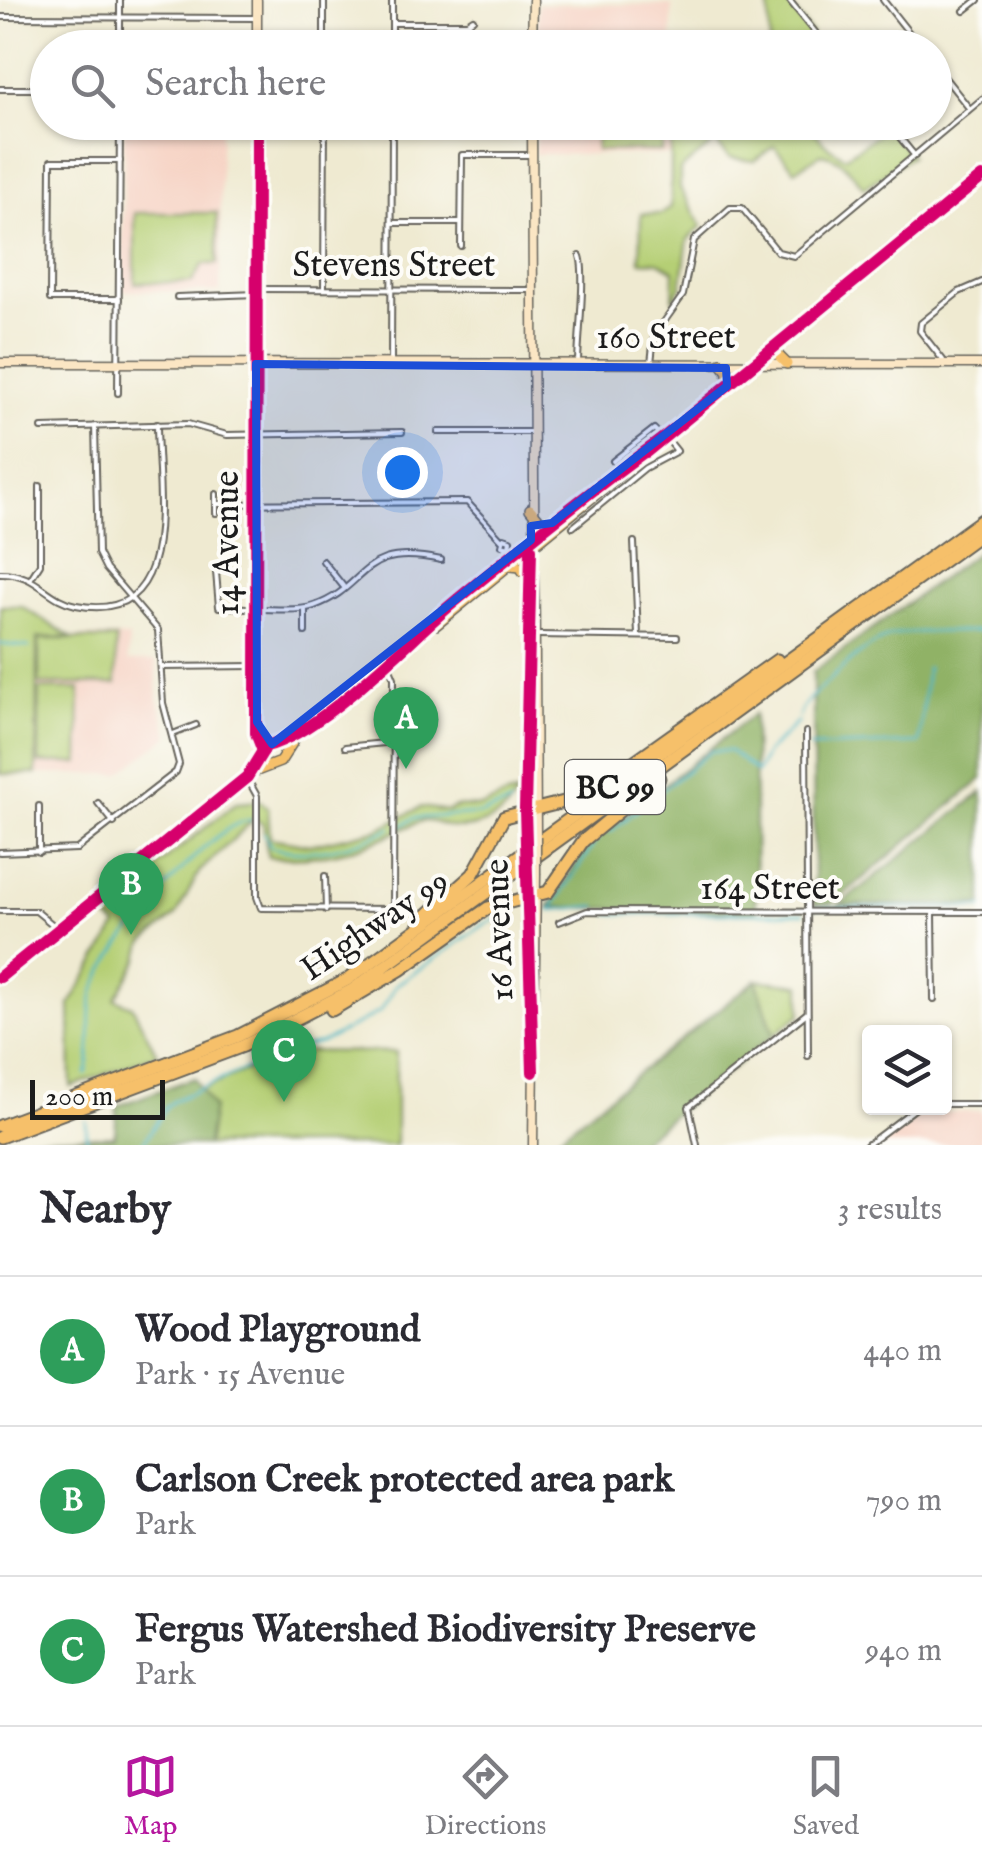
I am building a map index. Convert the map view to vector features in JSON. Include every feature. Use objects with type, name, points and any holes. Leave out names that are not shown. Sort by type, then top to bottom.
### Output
[{"type":"highway","name":"Highway 99","points":[[0,1122],[250,1031],[322,994],[434,919],[982,520]]},
{"type":"highway","name":"Highway 99","points":[[0,1137],[279,1030],[366,980],[982,533]]},
{"type":"highway","points":[[322,994],[460,887],[483,860],[500,820],[530,809],[567,804],[590,793],[720,698],[906,575]]},
{"type":"highway","points":[[192,1066],[254,1046],[332,1010],[416,960],[488,908],[532,898],[557,884],[588,835],[776,684]]},
{"type":"main road","points":[[258,0],[258,30]]},
{"type":"main road","points":[[532,30],[533,0]]},
{"type":"main road","name":"14 Avenue","points":[[257,140],[256,722],[262,753]]},
{"type":"main road","name":"16 Avenue","points":[[531,140],[530,509],[535,634],[530,809],[525,842],[526,883],[532,898]]},
{"type":"main road","points":[[0,977],[249,775],[283,756],[326,712],[982,177]]},
{"type":"main road","points":[[778,344],[780,360],[788,364]]},
{"type":"main road","name":"160 Street","points":[[0,363],[982,364]]},
{"type":"main road","points":[[721,363],[728,372],[727,386]]},
{"type":"main road","points":[[390,659],[510,566],[552,523],[662,439]]},
{"type":"main road","points":[[530,509],[541,522],[552,523]]},
{"type":"main road","name":"16 Avenue","points":[[531,545],[528,700],[530,809],[536,836],[532,898],[533,1145]]},
{"type":"main road","points":[[510,566],[520,567],[528,578]]},
{"type":"main road","points":[[528,626],[535,634]]},
{"type":"main road","points":[[528,700],[534,720]]},
{"type":"main road","points":[[249,775],[262,753],[326,712]]},
{"type":"main road","points":[[256,722],[264,738],[283,756]]},
{"type":"main road","points":[[262,753],[270,764]]},
{"type":"street","points":[[120,0],[120,30]]},
{"type":"street","points":[[324,0],[324,30]]},
{"type":"street","points":[[392,0],[392,30]]},
{"type":"street","points":[[789,0],[813,30]]},
{"type":"street","points":[[883,0],[907,30]]},
{"type":"street","points":[[964,11],[978,0]]},
{"type":"street","points":[[0,17],[258,18]]},
{"type":"street","points":[[392,23],[467,24],[473,20]]},
{"type":"street","points":[[952,86],[970,109]]},
{"type":"street","points":[[0,88],[30,89]]},
{"type":"street","points":[[952,124],[982,99]]},
{"type":"street","points":[[118,393],[120,140]]},
{"type":"street","points":[[324,140],[324,289]]},
{"type":"street","points":[[391,364],[392,140]]},
{"type":"street","points":[[902,140],[915,156]]},
{"type":"street","points":[[651,364],[654,336],[683,295],[694,240],[730,208],[742,208],[778,252],[794,256],[934,140]]},
{"type":"street","points":[[461,246],[462,155],[531,155]]},
{"type":"street","points":[[120,161],[51,161],[50,299],[120,299]]},
{"type":"street","points":[[392,223],[461,223]]},
{"type":"street","points":[[578,364],[578,293],[584,276],[580,256]]},
{"type":"street","points":[[946,364],[919,328],[959,292],[982,282]]},
{"type":"street","name":"Stevens Street","points":[[177,298],[324,289],[531,290]]},
{"type":"street","points":[[922,364],[932,357],[934,349]]},
{"type":"street","points":[[0,574],[32,578],[77,605],[110,606],[132,598],[149,580],[156,562],[157,424]]},
{"type":"street","points":[[42,428],[157,424],[194,425],[220,434],[402,432]]},
{"type":"street","points":[[0,852],[77,848],[176,772],[179,764],[163,703],[158,630],[98,553],[95,426]]},
{"type":"street","points":[[573,527],[646,468],[675,452],[654,429],[614,461]]},
{"type":"street","points":[[438,432],[531,432]]},
{"type":"street","points":[[32,578],[40,564],[40,486]]},
{"type":"street","points":[[216,494],[216,512]]},
{"type":"street","points":[[216,504],[256,500],[468,502],[502,540]]},
{"type":"street","points":[[634,542],[638,635]]},
{"type":"street","points":[[216,572],[219,607],[305,609],[321,603],[380,559],[441,560]]},
{"type":"street","points":[[322,561],[343,586]]},
{"type":"street","points":[[305,609],[305,632]]},
{"type":"street","points":[[535,634],[677,637]]},
{"type":"street","points":[[249,775],[257,796],[257,898],[261,908],[394,907],[394,676],[390,659]]},
{"type":"street","points":[[162,666],[257,666]]},
{"type":"street","points":[[173,734],[196,725]]},
{"type":"street","points":[[806,732],[808,1056]]},
{"type":"street","points":[[345,747],[394,742]]},
{"type":"street","points":[[98,803],[114,823]]},
{"type":"street","points":[[39,806],[39,852]]},
{"type":"street","points":[[325,876],[326,910]]},
{"type":"street","points":[[0,911],[36,911],[58,930]]},
{"type":"street","name":"164 Street","points":[[559,922],[587,911],[982,912]]},
{"type":"street","points":[[933,912],[934,999]]},
{"type":"street","points":[[697,1145],[690,1107],[808,1013]]},
{"type":"street","points":[[952,1104],[982,1104]]},
{"type":"street","points":[[870,1144],[907,1115]]},
{"type":"highlighted area","points":[[256,364],[726,368],[727,386],[552,523],[531,526],[531,540],[272,744],[257,722]]},
{"type":"shaded area","points":[[538,4],[672,5],[671,30],[537,30]]},
{"type":"shaded area","points":[[124,140],[221,140],[220,292],[122,291]]},
{"type":"shaded area","points":[[535,140],[671,140],[671,155],[535,154]]},
{"type":"shaded area","points":[[37,637],[129,637],[128,661],[156,661],[158,699],[169,736],[119,774],[36,774]]},
{"type":"shaded area","points":[[982,1111],[982,1145],[880,1145],[920,1115]]},
{"type":"green space","points":[[786,0],[809,30],[770,30],[769,7]]},
{"type":"green space","points":[[596,140],[662,140],[662,151],[596,150]]},
{"type":"green space","points":[[671,140],[822,140],[845,157],[869,140],[898,140],[911,156],[864,188],[835,158],[821,154],[795,170],[774,146],[754,161],[730,158],[715,142],[680,170],[680,188],[702,226],[688,239],[681,287],[673,301],[674,271],[659,262],[640,261],[641,214],[661,214],[671,207]]},
{"type":"green space","points":[[135,213],[217,213],[217,264],[203,264],[192,282],[135,283]]},
{"type":"green space","points":[[982,549],[982,779],[832,904],[814,904],[813,672]]},
{"type":"green space","points":[[0,606],[21,606],[71,637],[37,638],[36,774],[0,774]]},
{"type":"green space","points":[[39,639],[116,639],[116,684],[39,684]]},
{"type":"green space","points":[[39,689],[80,689],[79,763],[39,763]]},
{"type":"green space","points":[[754,714],[756,912],[549,907],[586,846]]},
{"type":"green space","points":[[982,792],[982,905],[839,905]]},
{"type":"green space","points":[[517,794],[505,811],[477,826],[456,828],[420,822],[361,846],[311,857],[268,857],[263,824],[254,819],[199,872],[177,914],[143,943],[139,959],[115,999],[132,1006],[157,1054],[71,1087],[70,1004],[117,926],[100,912],[236,803],[260,801],[268,808],[270,838],[310,845],[376,830],[421,807],[448,811],[461,806],[483,806]]},
{"type":"green space","points":[[756,980],[801,985],[801,1014],[774,1035]]},
{"type":"green space","points":[[756,980],[774,1035],[636,1145],[548,1145]]},
{"type":"green space","points":[[291,1051],[396,1052],[396,1145],[17,1145],[32,1138],[114,1136],[120,1110],[159,1108]]},
{"type":"green space","points":[[194,1078],[213,1108],[207,1145],[16,1145],[32,1139],[115,1137],[117,1106]]},
{"type":"waterway","points":[[799,717],[814,694],[882,639],[914,632],[982,631]]},
{"type":"waterway","points":[[0,644],[29,647]]},
{"type":"waterway","points":[[810,747],[919,743],[927,667]]},
{"type":"waterway","points":[[610,832],[711,751],[730,751],[757,772],[767,752],[798,722]]},
{"type":"waterway","points":[[399,827],[414,818],[482,814],[510,804]]},
{"type":"waterway","points":[[86,1074],[93,994],[122,942],[189,862],[234,825],[251,820]]},
{"type":"waterway","points":[[264,833],[271,847],[317,851],[349,845],[391,828]]},
{"type":"waterway","points":[[550,911],[599,836]]},
{"type":"waterway","points":[[551,910],[597,906]]},
{"type":"waterway","points":[[811,908],[982,908]]},
{"type":"waterway","points":[[142,1145],[166,1107],[175,1100],[289,1050],[321,1043],[369,1018],[381,1010],[396,985],[485,924],[514,911]]},
{"type":"waterway","points":[[608,914],[804,913]]},
{"type":"waterway","points":[[86,1121],[87,1145]]},
{"type":"cycle path","points":[[257,140],[256,733],[263,751]]},
{"type":"cycle path","points":[[646,452],[982,177]]},
{"type":"cycle path","points":[[0,977],[247,777],[266,746],[289,737],[338,705],[453,603],[658,442]]},
{"type":"cycle path","points":[[531,549],[525,810],[533,1072]]},
{"type":"place","name":"Wood Playground","points":[[406,769]]},
{"type":"place","name":"Carlson Creek protected area park","points":[[131,935]]},
{"type":"place","name":"Fergus Watershed Biodiversity Preserve","points":[[284,1102]]}]
